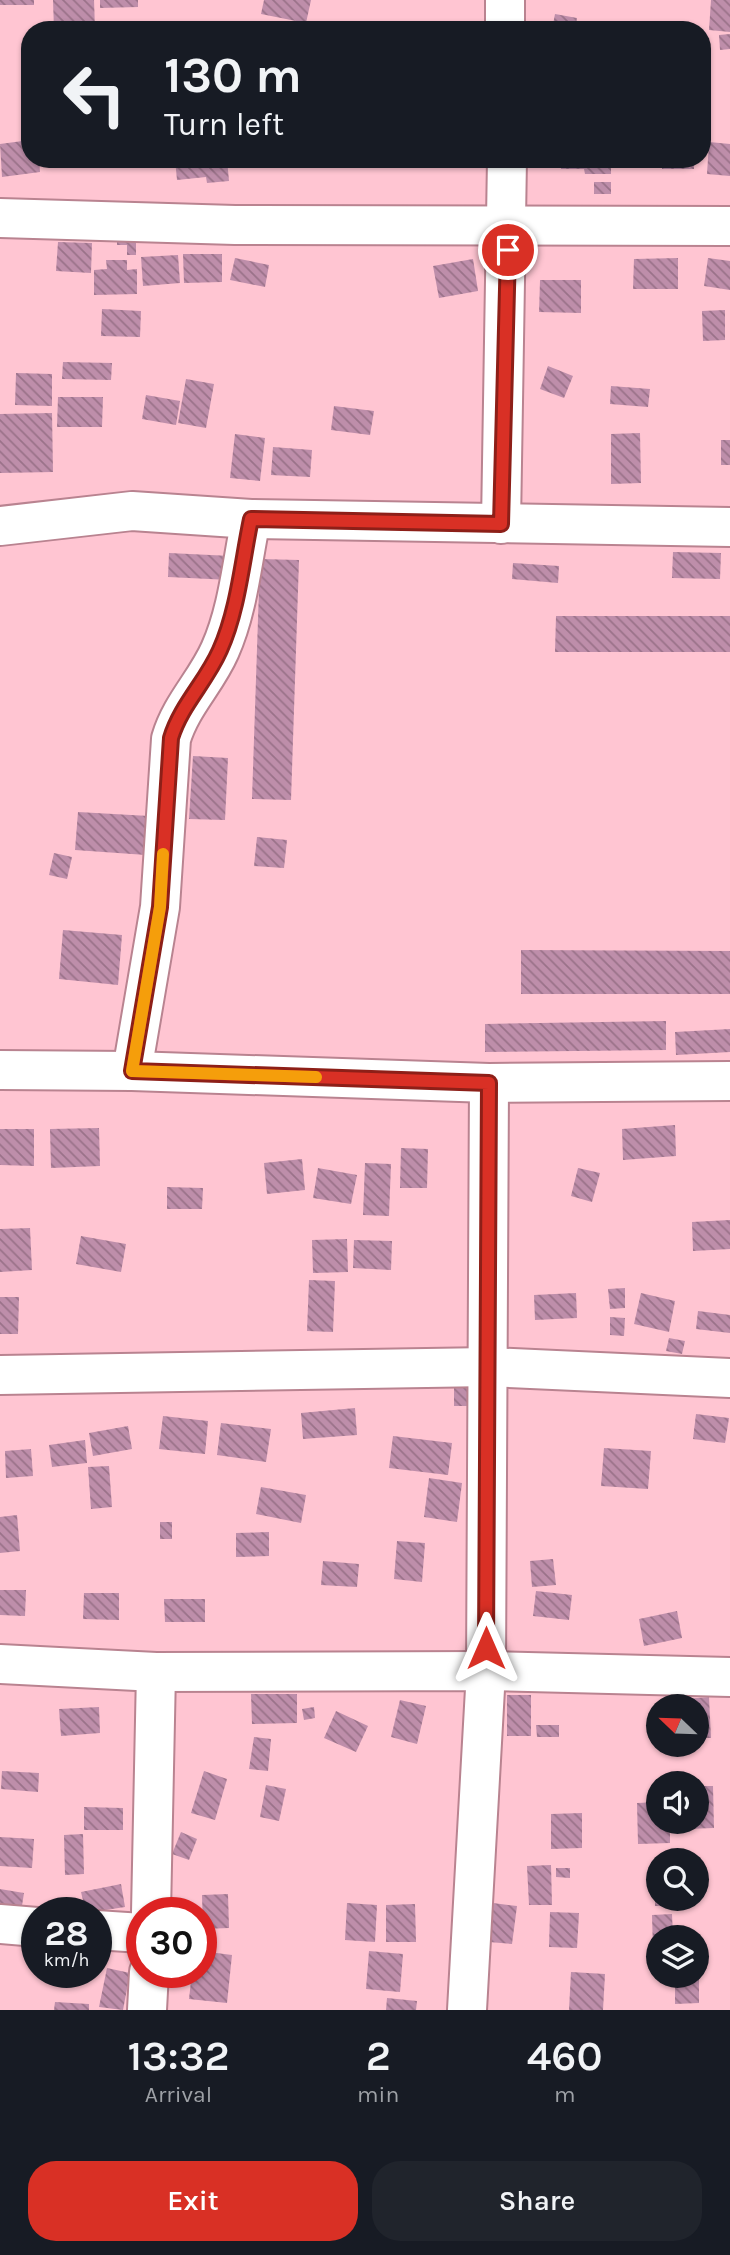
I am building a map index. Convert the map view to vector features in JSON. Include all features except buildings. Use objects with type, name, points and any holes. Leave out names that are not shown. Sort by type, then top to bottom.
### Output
[{"type":"street","points":[[505,0],[505,21]]},
{"type":"street","points":[[501,524],[507,168]]},
{"type":"street","points":[[0,218],[236,225],[508,223],[730,226]]},
{"type":"street","points":[[0,526],[132,511],[251,519],[730,527]]},
{"type":"street","points":[[132,1071],[160,907],[171,738],[177,717],[220,652],[229,626],[251,519]]},
{"type":"street","points":[[0,1070],[132,1071],[489,1083],[730,1081]]},
{"type":"street","points":[[467,2010],[486,1671],[489,1083]]},
{"type":"street","points":[[0,1375],[489,1367],[730,1378]]},
{"type":"street","points":[[0,1664],[156,1672],[486,1671],[730,1677]]},
{"type":"street","points":[[151,1897],[156,1672]]},
{"type":"street","points":[[0,1924],[21,1926]]},
{"type":"street","points":[[147,2010],[148,1988]]},
{"type":"slow traffic","points":[[163,854],[160,907],[132,1071],[316,1077]]},
{"type":"route","points":[[486,1648],[489,1083],[132,1071],[160,907],[171,738],[177,717],[220,652],[229,626],[251,519],[501,524],[508,250]]}]
